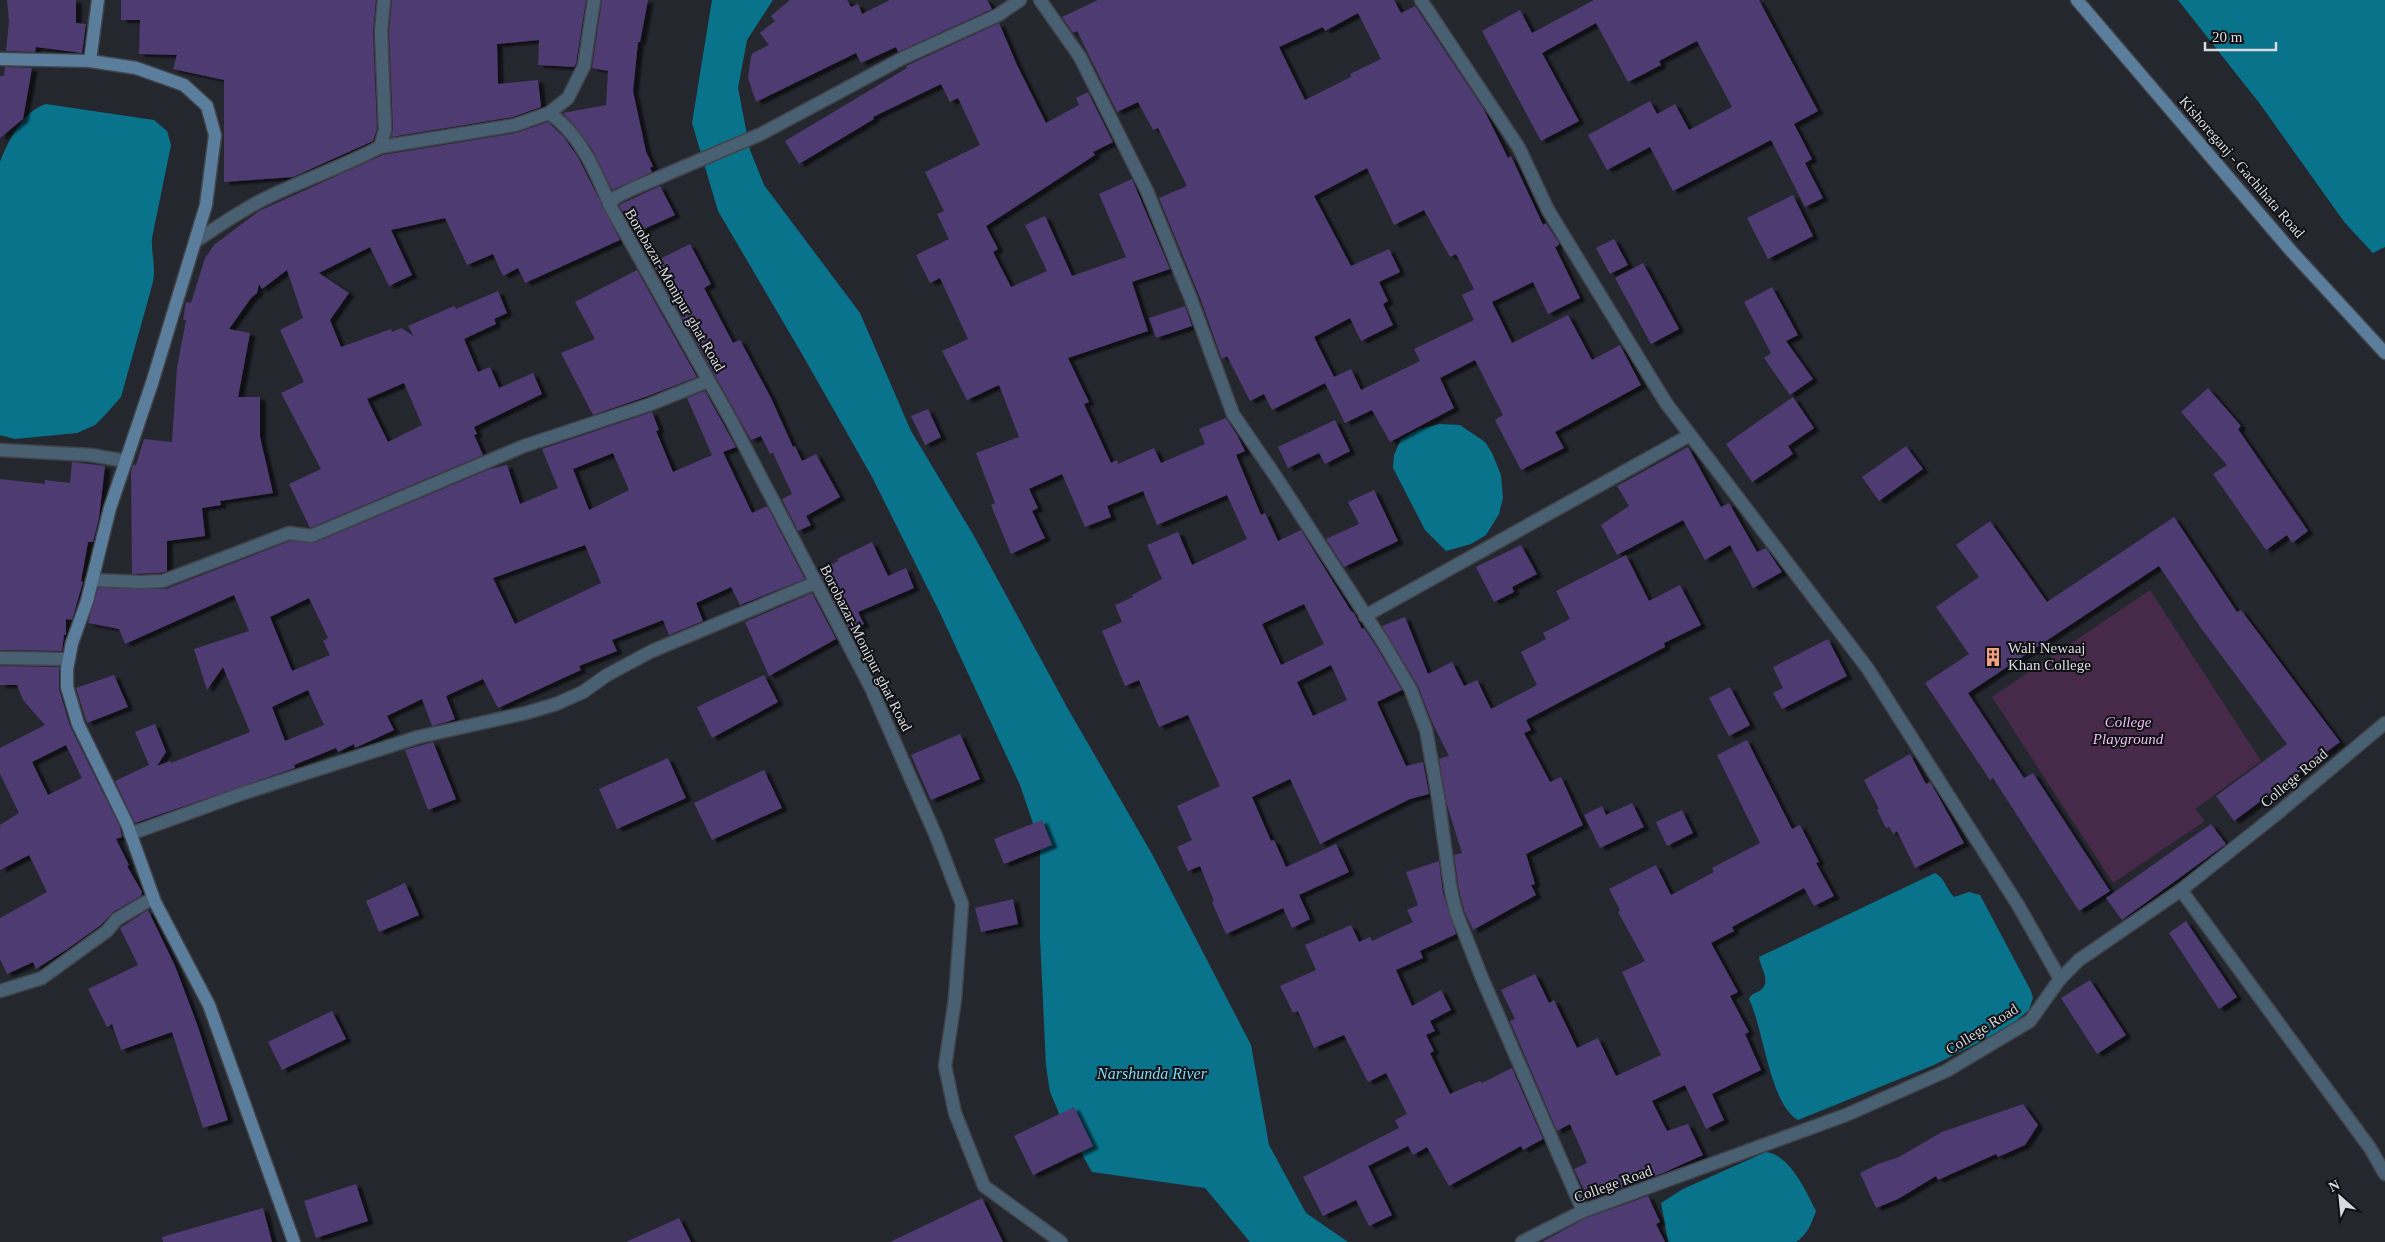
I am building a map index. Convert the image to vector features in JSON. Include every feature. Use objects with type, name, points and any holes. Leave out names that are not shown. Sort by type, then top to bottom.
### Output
[{"type":"main road","points":[[90,61],[98,0]]},
{"type":"main road","name":"Kishoreganj - Gachihata Road","points":[[2077,0],[2292,252],[2385,353]]},
{"type":"main road","points":[[0,59],[90,61],[136,68],[184,85],[207,106],[215,135],[206,205],[110,508],[69,659],[66,688],[78,724],[130,834],[153,898],[209,1005],[294,1242]]},
{"type":"street","points":[[380,147],[385,130],[381,31],[384,0]]},
{"type":"street","points":[[196,241],[236,213],[312,177],[342,167],[380,147],[515,125],[549,113],[568,98],[584,66],[594,0]]},
{"type":"street","name":"Borobazar-Monipur ghat Road","points":[[1020,0],[998,15],[903,58],[761,134],[656,178],[609,203],[610,208],[708,381],[871,688],[936,836],[962,904],[955,999],[945,1066],[955,1113],[984,1186],[1061,1242]]},
{"type":"street","points":[[1040,0],[1080,57],[1147,191],[1191,299],[1233,414],[1366,616],[1411,690],[1426,730],[1441,815],[1451,891],[1456,912],[1482,978],[1584,1211]]},
{"type":"street","points":[[1421,0],[1474,84],[1518,148],[1548,210],[1602,302],[1666,403],[1868,669],[2018,905],[2060,979]]},
{"type":"street","points":[[549,113],[569,129],[590,162],[609,203]]},
{"type":"street","points":[[92,580],[163,581],[289,533],[311,536],[524,446],[651,404],[708,381]]},
{"type":"street","points":[[1366,616],[1690,435]]},
{"type":"street","points":[[0,450],[91,455],[126,461]]},
{"type":"street","points":[[130,834],[241,794],[418,737],[526,714],[556,704],[583,692],[607,675],[652,651],[815,583]]},
{"type":"street","points":[[0,658],[69,659]]},
{"type":"street","name":"College Road","points":[[1522,1242],[1584,1211],[1846,1115],[1946,1071],[2030,1020],[2060,979],[2080,960],[2181,890],[2278,813],[2385,723]]},
{"type":"street","points":[[2181,890],[2370,1148],[2385,1174]]},
{"type":"street","points":[[0,991],[42,978],[108,931],[117,919],[153,898]]},
{"type":"green space","name":"College Playground","points":[[2150,590],[2261,761],[2195,809],[2205,821],[2113,883],[1992,697]]},
{"type":"water","name":"Narshunda River","points":[[712,0],[773,0],[747,40],[738,88],[750,150],[764,185],[860,313],[911,431],[974,536],[1068,709],[1152,854],[1251,1045],[1269,1145],[1306,1213],[1348,1242],[1250,1242],[1205,1188],[1092,1172],[1061,1118],[1050,1092],[1046,1066],[1040,937],[1040,844],[1020,785],[940,613],[872,477],[718,211],[692,123]]},
{"type":"water","points":[[2178,0],[2385,0],[2385,247],[2373,253],[2345,223],[2260,104]]},
{"type":"water","points":[[46,104],[154,120],[167,131],[171,145],[152,238],[153,282],[121,397],[95,425],[77,433],[15,439],[0,435],[0,162],[7,145],[23,120],[30,113]]},
{"type":"water","points":[[1440,424],[1460,425],[1485,442],[1501,475],[1503,498],[1499,514],[1486,535],[1471,544],[1446,551],[1425,530],[1393,468],[1394,455],[1401,439],[1419,429]]},
{"type":"water","points":[[1935,873],[1941,878],[1954,897],[1969,892],[1980,895],[2031,991],[2033,998],[2029,1010],[2009,1027],[1934,1065],[1798,1120],[1788,1111],[1780,1098],[1749,999],[1762,989],[1765,982],[1759,957]]},
{"type":"water","points":[[1766,1152],[1783,1160],[1790,1167],[1802,1184],[1816,1211],[1809,1228],[1800,1239],[1796,1242],[1668,1242],[1661,1203],[1683,1189]]},
{"type":"building","points":[[7,0],[76,0],[76,23],[86,24],[82,53],[36,47],[35,52],[6,51],[9,21]]},
{"type":"building","points":[[121,0],[376,0],[373,31],[377,129],[373,141],[293,177],[224,182],[224,80],[173,69],[177,55],[139,54],[140,20],[121,20]]},
{"type":"building","points":[[392,0],[586,0],[576,64],[574,67],[538,65],[539,40],[497,44],[498,84],[538,80],[541,107],[513,117],[391,137],[393,130],[389,31]]},
{"type":"building","points":[[602,0],[648,0],[640,42],[638,42],[633,91],[646,152],[653,166],[650,168],[652,172],[612,190],[592,149],[563,113],[606,105],[608,71],[592,68]]},
{"type":"building","points":[[790,0],[847,0],[851,7],[858,4],[862,14],[890,0],[987,0],[992,9],[898,52],[896,47],[861,63],[856,53],[756,102],[748,78],[751,56],[753,53],[769,45],[760,33],[775,21],[771,16]]},
{"type":"building","points":[[1098,0],[1394,0],[1401,13],[1415,6],[1483,108],[1508,158],[1511,156],[1543,225],[1546,223],[1559,243],[1555,247],[1580,298],[1548,314],[1533,282],[1492,302],[1512,343],[1568,315],[1592,360],[1620,345],[1641,385],[1555,432],[1564,448],[1521,470],[1495,420],[1503,415],[1475,360],[1440,378],[1454,408],[1390,442],[1372,410],[1345,423],[1325,383],[1272,410],[1264,394],[1250,401],[1227,356],[1222,359],[1201,300],[1159,198],[1187,186],[1158,128],[1153,130],[1138,102],[1117,112],[1077,31],[1073,33],[1062,17]],"holes":[[[1358,13],[1381,59],[1350,74],[1351,77],[1305,100],[1279,47],[1323,27],[1325,31]],[[1367,168],[1394,225],[1424,210],[1450,257],[1456,254],[1474,289],[1462,295],[1474,320],[1414,349],[1420,361],[1361,390],[1351,369],[1334,377],[1314,337],[1350,318],[1361,341],[1393,325],[1383,304],[1388,301],[1379,282],[1400,272],[1389,249],[1351,266],[1314,196]]]},
{"type":"building","points":[[1594,0],[1759,0],[1818,111],[1794,124],[1812,159],[1805,163],[1823,198],[1805,207],[1771,140],[1673,191],[1650,147],[1607,170],[1588,135],[1650,101],[1657,114],[1675,104],[1689,130],[1732,107],[1697,41],[1659,61],[1661,65],[1628,82],[1596,23],[1542,53],[1579,121],[1541,141],[1482,31],[1520,10],[1532,33]]},
{"type":"building","points":[[999,23],[1017,65],[1046,123],[1079,105],[1076,98],[1088,92],[1113,142],[1093,152],[1095,155],[986,226],[998,249],[993,252],[1011,287],[1047,271],[1025,225],[1045,216],[1072,276],[1126,257],[1099,194],[1132,179],[1170,269],[1132,282],[1148,331],[1068,358],[1089,402],[1084,404],[1111,463],[1117,460],[1118,464],[1154,448],[1161,463],[1205,444],[1199,429],[1226,418],[1245,451],[1236,455],[1261,515],[1265,513],[1278,541],[1301,530],[1354,613],[1362,629],[1364,628],[1376,646],[1402,690],[1377,702],[1406,766],[1423,762],[1429,794],[1410,799],[1320,844],[1290,779],[1252,797],[1271,841],[1274,840],[1286,867],[1336,844],[1349,872],[1299,895],[1310,919],[1292,928],[1283,908],[1226,934],[1212,902],[1214,901],[1200,866],[1188,871],[1177,847],[1192,840],[1177,806],[1220,786],[1188,715],[1159,727],[1139,680],[1125,686],[1102,631],[1122,622],[1115,605],[1133,597],[1132,595],[1162,579],[1147,545],[1178,532],[1192,565],[1247,539],[1227,495],[1157,525],[1143,491],[1107,506],[1111,517],[1085,527],[1062,474],[1029,489],[1038,508],[1032,511],[1045,538],[1011,554],[991,505],[995,503],[976,453],[1019,437],[999,385],[967,400],[942,351],[968,339],[940,278],[930,283],[916,255],[949,239],[937,214],[944,211],[925,172],[980,145],[958,98],[950,102],[941,84],[873,117],[874,119],[799,164],[785,141],[907,68],[906,66]],"holes":[[[1304,604],[1324,644],[1281,665],[1262,624]],[[1331,665],[1347,700],[1313,716],[1297,682]]]},
{"type":"building","points":[[5,67],[32,68],[23,119],[0,138],[0,76],[4,76]]},
{"type":"building","points":[[548,122],[563,136],[578,157],[620,240],[525,283],[518,268],[503,276],[493,254],[467,265],[445,218],[391,230],[412,275],[389,286],[370,247],[319,273],[349,293],[330,320],[341,347],[391,329],[392,332],[401,328],[414,336],[408,326],[454,306],[456,309],[498,291],[507,313],[494,319],[496,324],[464,339],[478,372],[490,367],[499,388],[533,373],[542,394],[474,427],[477,434],[474,435],[483,455],[310,528],[289,484],[321,469],[281,393],[304,382],[280,330],[303,318],[287,270],[262,289],[259,284],[257,293],[251,298],[229,329],[250,333],[238,397],[260,397],[260,437],[273,493],[220,501],[221,505],[202,508],[205,536],[167,541],[167,571],[132,574],[131,471],[133,465],[136,465],[144,439],[172,442],[177,368],[186,320],[183,320],[186,302],[191,303],[205,258],[214,245],[259,211],[383,155],[516,133]],"holes":[[[404,383],[422,425],[388,442],[367,399]]]},
{"type":"building","points":[[660,186],[675,215],[635,233],[619,205]]},
{"type":"building","points":[[1793,195],[1813,236],[1768,259],[1747,218]]},
{"type":"building","points":[[1614,239],[1628,265],[1610,274],[1596,248]]},
{"type":"building","points":[[690,244],[711,284],[704,288],[733,343],[740,340],[771,398],[793,447],[795,446],[802,461],[816,454],[840,497],[806,516],[811,525],[798,531],[782,499],[792,494],[773,453],[770,454],[761,436],[751,440],[652,263]]},
{"type":"building","points":[[1643,263],[1679,329],[1651,344],[1615,278]]},
{"type":"building","points":[[637,270],[697,377],[593,415],[561,353],[595,339],[575,302]]},
{"type":"building","points":[[1772,287],[1798,335],[1786,341],[1813,379],[1790,395],[1764,358],[1771,353],[1744,302]]},
{"type":"building","points":[[1185,306],[1192,326],[1156,338],[1149,318]]},
{"type":"building","points":[[2208,388],[2241,426],[2238,429],[2308,531],[2292,543],[2287,535],[2266,550],[2213,474],[2227,465],[2181,412]]},
{"type":"building","points":[[705,391],[736,447],[723,452],[752,513],[767,506],[805,579],[740,605],[731,587],[696,603],[703,621],[669,635],[663,620],[612,640],[617,651],[579,666],[581,670],[498,708],[483,679],[446,696],[455,719],[447,722],[432,726],[422,699],[387,716],[394,730],[355,748],[354,744],[338,752],[336,748],[294,765],[295,768],[135,823],[115,781],[149,765],[135,732],[155,724],[166,752],[157,766],[170,761],[171,763],[250,732],[223,667],[207,690],[194,649],[249,631],[234,595],[125,644],[119,629],[88,623],[98,588],[166,589],[290,541],[314,543],[490,469],[507,465],[520,504],[558,488],[542,449],[652,412],[659,430],[656,431],[673,472],[712,455],[687,398]],"holes":[[[613,453],[629,490],[589,510],[573,469]],[[585,545],[601,583],[515,624],[493,578]],[[309,598],[328,638],[323,641],[330,655],[292,671],[270,617]],[[308,690],[324,725],[285,741],[272,707]]]},
{"type":"building","points":[[1793,397],[1814,428],[1788,446],[1793,454],[1752,482],[1726,444]]},
{"type":"building","points":[[928,409],[941,437],[925,445],[911,416]]},
{"type":"building","points":[[1335,420],[1350,451],[1325,464],[1319,453],[1288,468],[1278,447]]},
{"type":"building","points":[[1906,446],[1923,469],[1879,501],[1862,477]]},
{"type":"building","points":[[1688,447],[1721,507],[1729,503],[1757,552],[1766,548],[1782,572],[1753,588],[1730,545],[1705,560],[1683,520],[1617,555],[1601,525],[1629,506],[1617,486]]},
{"type":"building","points":[[72,462],[105,466],[99,518],[93,542],[88,542],[81,581],[83,582],[72,620],[66,619],[66,635],[64,635],[62,651],[0,650],[0,479],[45,484],[45,480],[70,483]]},
{"type":"building","points":[[1374,490],[1398,541],[1344,567],[1326,539],[1359,524],[1348,502]]},
{"type":"building","points":[[2174,517],[2237,612],[2241,610],[2340,742],[2234,821],[2216,796],[2287,744],[2201,628],[2159,566],[1968,693],[2024,778],[2033,773],[2110,891],[2079,911],[1993,778],[1990,780],[1925,683],[1969,654],[1936,607],[1979,577],[1956,545],[1990,521],[2047,602]]},
{"type":"building","points":[[872,542],[888,576],[906,568],[914,588],[858,612],[864,624],[850,631],[819,571],[838,561],[837,559]]},
{"type":"building","points":[[1521,545],[1537,574],[1512,587],[1514,592],[1494,602],[1476,567]]},
{"type":"building","points":[[1626,555],[1649,601],[1680,585],[1701,625],[1664,643],[1665,647],[1526,720],[1531,730],[1524,733],[1550,782],[1561,777],[1583,825],[1526,854],[1535,884],[1531,885],[1536,895],[1473,930],[1464,910],[1459,890],[1454,855],[1462,853],[1447,805],[1439,759],[1449,756],[1432,722],[1418,686],[1382,626],[1405,617],[1428,674],[1452,662],[1464,686],[1477,680],[1491,709],[1537,685],[1521,652],[1546,639],[1543,633],[1570,619],[1556,591]]},
{"type":"building","points":[[812,593],[836,639],[769,676],[745,622]]},
{"type":"building","points":[[1828,639],[1847,676],[1782,709],[1773,693],[1783,688],[1773,667]]},
{"type":"building","points":[[0,666],[59,667],[59,689],[70,726],[120,827],[122,837],[116,839],[129,865],[127,866],[142,892],[141,896],[113,912],[101,925],[36,969],[33,962],[7,974],[0,959],[0,918],[47,892],[29,855],[0,870],[0,825],[19,813],[0,774],[0,748],[45,725],[23,700],[17,685],[0,685]],"holes":[[[66,745],[82,778],[48,795],[32,762]]]},
{"type":"building","points":[[114,675],[128,707],[87,723],[76,688]]},
{"type":"building","points":[[764,675],[778,702],[712,738],[697,707]]},
{"type":"building","points":[[1730,687],[1750,725],[1729,736],[1709,698]]},
{"type":"building","points":[[960,734],[980,779],[931,800],[911,755]]},
{"type":"building","points":[[1747,740],[1792,829],[1800,825],[1819,862],[1816,863],[1834,896],[1814,906],[1804,888],[1732,927],[1734,931],[1711,943],[1738,992],[1730,996],[1749,1032],[1745,1034],[1761,1070],[1712,1094],[1724,1120],[1706,1129],[1685,1085],[1652,1101],[1667,1131],[1688,1124],[1703,1155],[1663,1173],[1589,1200],[1574,1169],[1587,1163],[1570,1124],[1557,1131],[1510,1021],[1515,1019],[1501,990],[1535,974],[1549,1003],[1554,1000],[1577,1048],[1598,1038],[1616,1076],[1661,1055],[1622,972],[1645,961],[1618,912],[1620,910],[1609,889],[1656,865],[1671,895],[1714,872],[1712,868],[1760,843],[1717,755]]},
{"type":"building","points":[[433,742],[456,799],[428,810],[405,750]]},
{"type":"building","points":[[1910,754],[1926,784],[1930,782],[1964,843],[1915,868],[1897,831],[1893,834],[1889,827],[1886,828],[1877,810],[1879,809],[1864,780]]},
{"type":"building","points":[[668,758],[686,798],[617,829],[599,789]]},
{"type":"building","points":[[764,770],[782,808],[712,840],[694,803]]},
{"type":"building","points":[[1632,803],[1644,827],[1600,848],[1584,815],[1602,806],[1606,815]]},
{"type":"building","points":[[1682,810],[1693,833],[1667,846],[1656,822]]},
{"type":"building","points":[[1042,820],[1052,845],[1004,864],[994,839]]},
{"type":"building","points":[[2211,824],[2226,844],[2122,920],[2106,898]]},
{"type":"building","points":[[1439,861],[1443,893],[1456,934],[1420,951],[1423,958],[1396,970],[1412,1006],[1441,990],[1451,1010],[1430,1021],[1435,1031],[1426,1035],[1434,1051],[1430,1053],[1450,1094],[1480,1081],[1482,1083],[1512,1068],[1543,1139],[1523,1150],[1521,1146],[1449,1186],[1427,1147],[1413,1155],[1408,1146],[1368,1166],[1392,1215],[1369,1226],[1356,1200],[1323,1216],[1303,1177],[1399,1128],[1395,1120],[1407,1114],[1386,1073],[1368,1082],[1344,1035],[1314,1048],[1298,1011],[1293,1013],[1280,986],[1316,970],[1305,945],[1351,925],[1359,942],[1370,937],[1372,941],[1413,922],[1407,910],[1418,905],[1406,872]]},
{"type":"building","points":[[405,883],[419,915],[379,932],[366,901]]},
{"type":"building","points":[[1013,899],[1018,924],[981,932],[975,908]]},
{"type":"building","points":[[148,910],[175,966],[197,1024],[228,1120],[203,1128],[172,1032],[121,1050],[112,1024],[107,1027],[88,989],[138,965],[120,928]]},
{"type":"building","points":[[2186,921],[2237,997],[2219,1009],[2169,933]]},
{"type":"building","points":[[2090,980],[2126,1035],[2097,1054],[2061,998]]},
{"type":"building","points":[[332,1011],[346,1039],[282,1070],[268,1042]]},
{"type":"building","points":[[2023,1104],[2038,1125],[2025,1145],[1998,1157],[1996,1154],[1938,1180],[1936,1176],[1898,1199],[1876,1208],[1860,1173],[1899,1157],[1942,1132]]},
{"type":"building","points":[[1074,1107],[1093,1146],[1033,1175],[1014,1136]]},
{"type":"building","points":[[356,1184],[368,1221],[316,1238],[304,1201]]},
{"type":"building","points":[[1648,1196],[1660,1222],[1656,1224],[1665,1242],[1542,1242],[1586,1218]]},
{"type":"building","points":[[982,1198],[1003,1242],[890,1242]]},
{"type":"building","points":[[263,1208],[272,1242],[163,1242],[162,1237]]},
{"type":"building","points":[[679,1218],[691,1242],[626,1242]]},
{"type":"place","name":"Wali Newaaj Khan College","points":[[1993,657]]}]
